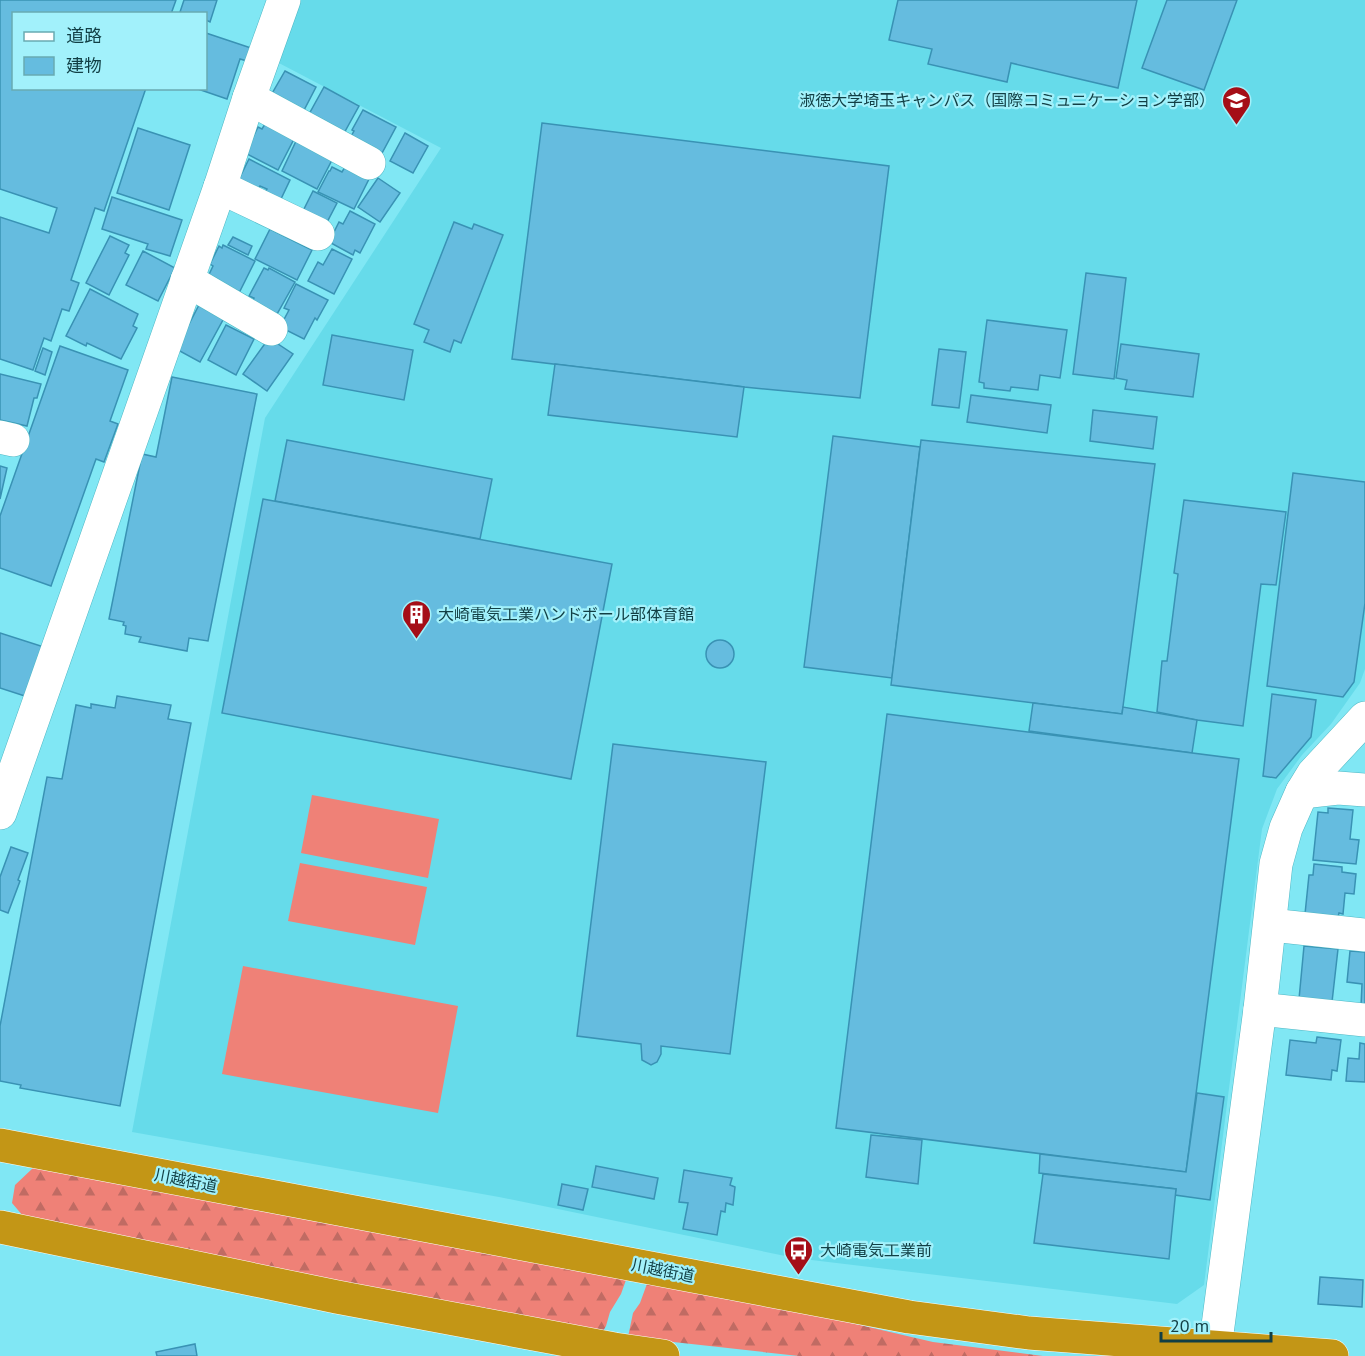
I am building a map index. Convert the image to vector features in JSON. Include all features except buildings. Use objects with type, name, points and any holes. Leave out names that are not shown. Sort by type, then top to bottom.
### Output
[{"type":"highway","name":"川越街道","points":[[0,1145],[909,1317],[1029,1334],[1214,1352],[1332,1356]]},
{"type":"highway","points":[[0,1227],[337,1298],[663,1356]]},
{"type":"street","points":[[0,813],[284,0]]},
{"type":"street","points":[[249,98],[369,164]]},
{"type":"street","points":[[220,187],[318,234]]},
{"type":"street","points":[[187,280],[271,329]]},
{"type":"street","points":[[1214,1352],[1260,1010],[1276,864],[1286,828],[1302,792],[1313,774],[1365,718]]},
{"type":"street","points":[[1302,792],[1338,788],[1365,790]]},
{"type":"street","points":[[1270,925],[1365,935]]},
{"type":"street","points":[[1260,1010],[1365,1020]]},
{"type":"shaded area","points":[[299,0],[1365,0],[1365,669],[1360,683],[1331,724],[1302,755],[1277,789],[1262,829],[1204,1285],[1177,1304],[795,1258],[499,1197],[132,1132],[265,418],[441,148],[277,62]]},
{"type":"green space","points":[[312,795],[439,819],[428,878],[301,853]]},
{"type":"green space","points":[[300,863],[427,887],[415,945],[288,921]]},
{"type":"green space","points":[[243,966],[458,1006],[438,1113],[222,1074]]},
{"type":"green space","points":[[33,1168],[626,1280],[602,1333],[23,1216],[12,1203],[15,1185]]},
{"type":"green space","points":[[648,1281],[788,1306],[933,1342],[1043,1356],[799,1356],[628,1337],[633,1313],[640,1303]]},
{"type":"place","name":"淑徳大学埼玉キャンパス（国際コミュニケーション学部）","points":[[1236,126]]},
{"type":"place","name":"大崎電気工業ハンドボール部体育館","points":[[417,640]]},
{"type":"place","name":"大崎電気工業前","points":[[799,1276]]}]
